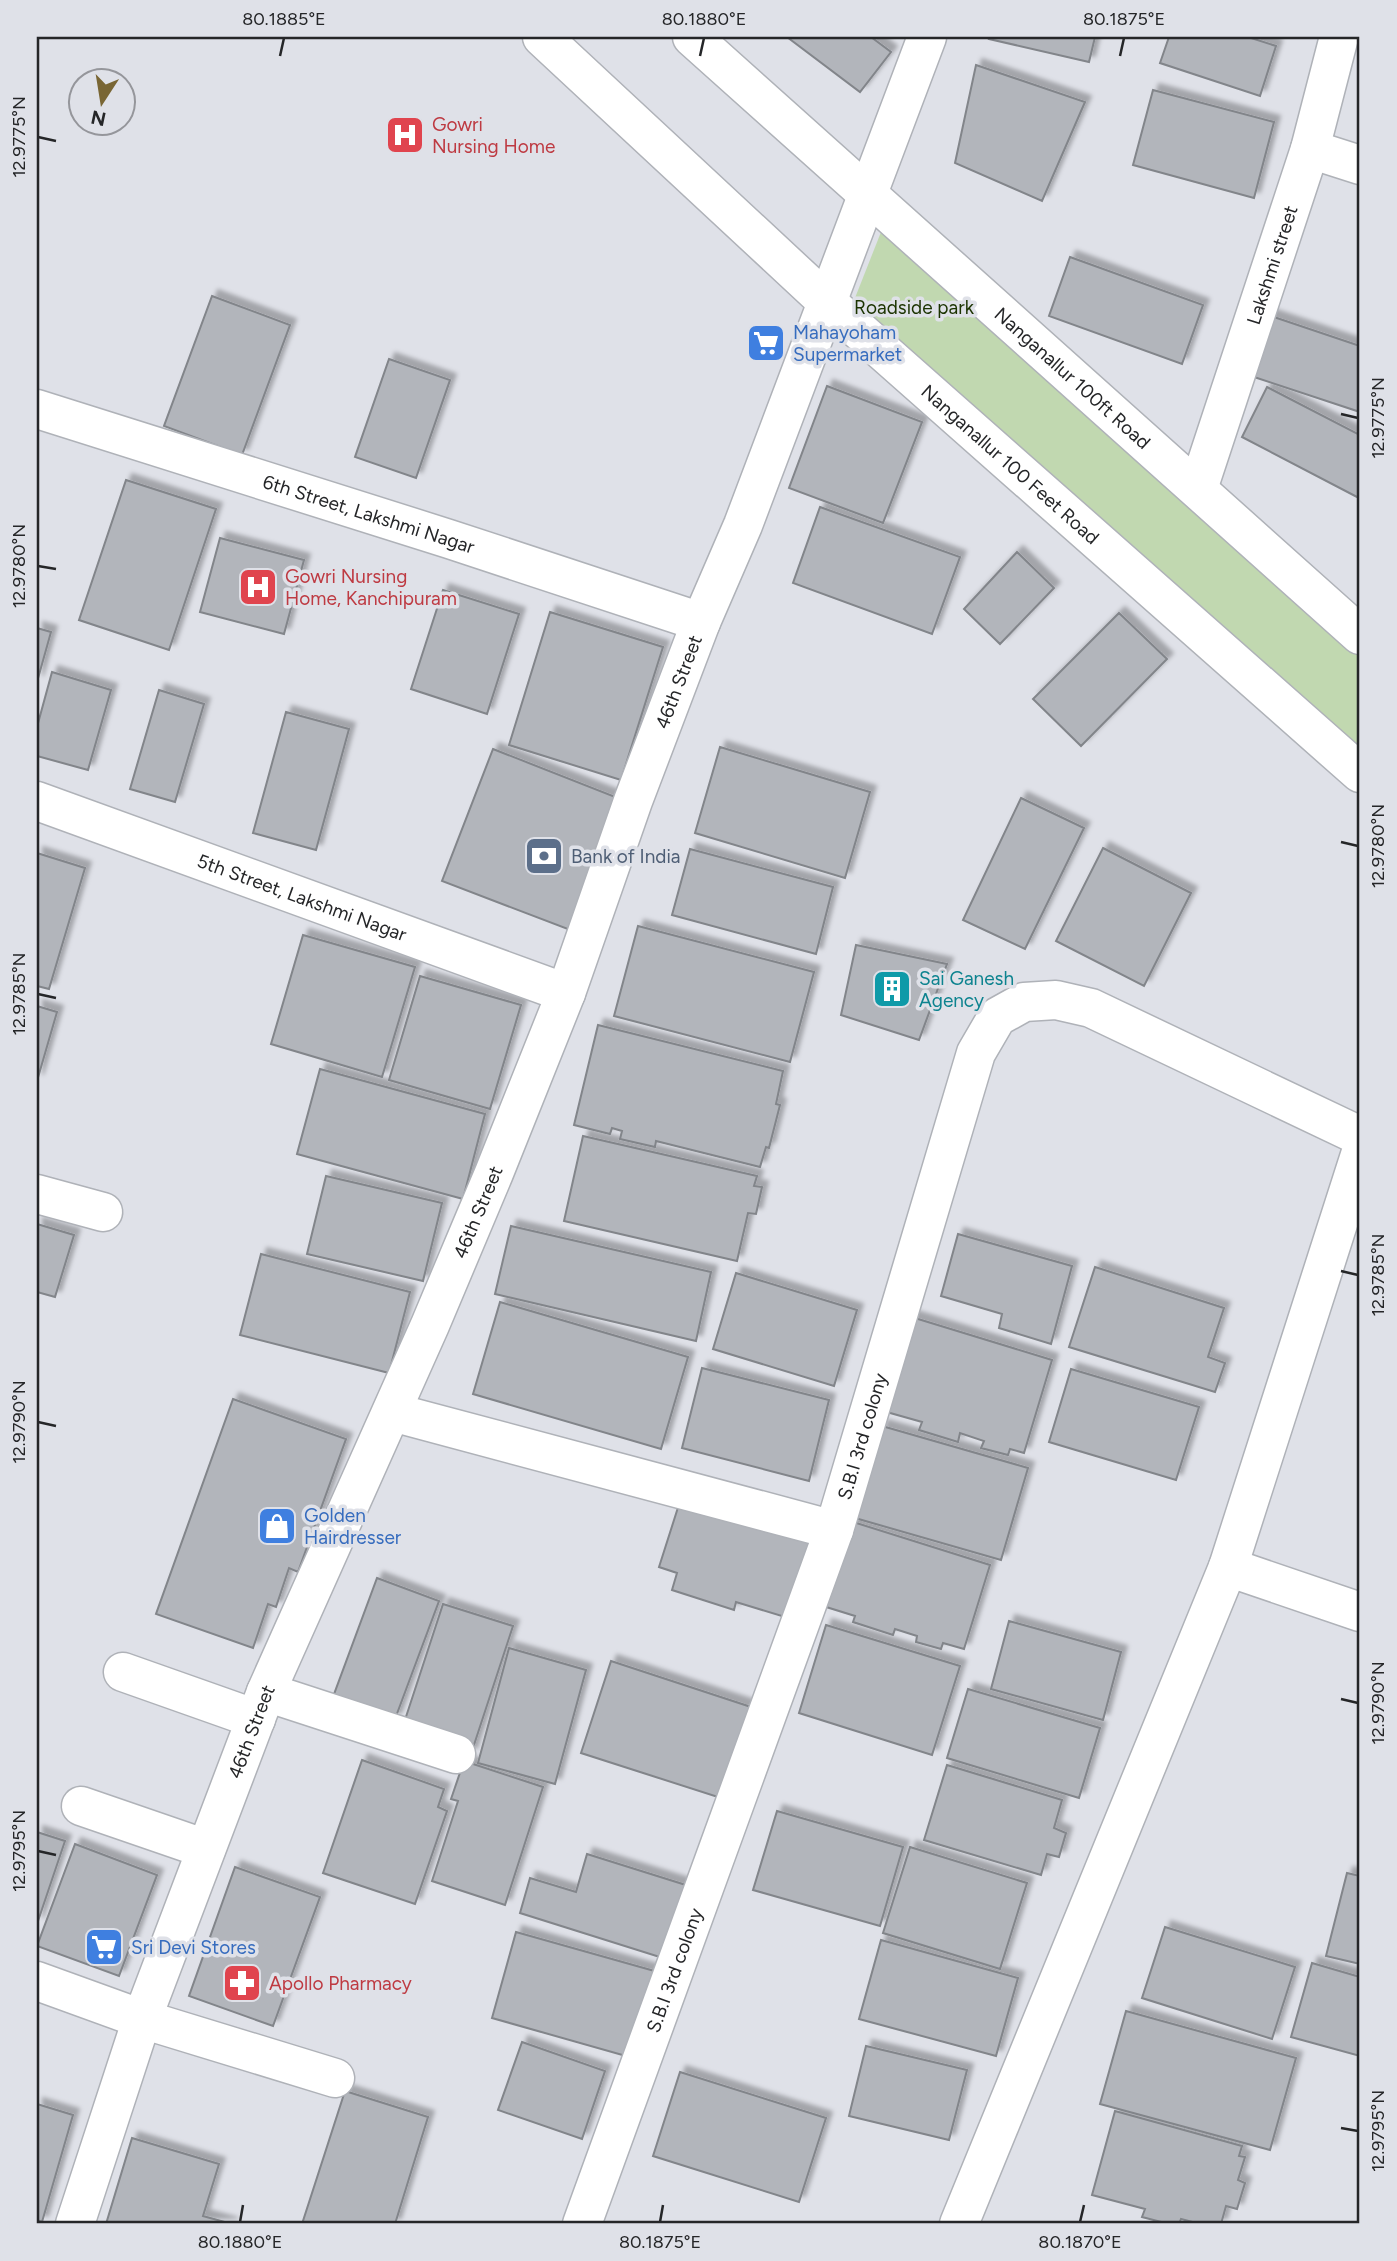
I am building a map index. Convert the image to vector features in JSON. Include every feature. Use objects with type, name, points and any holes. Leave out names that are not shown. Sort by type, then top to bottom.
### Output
[{"type":"street","name":"Nanganallur 100 Feet Road","points":[[541,37],[827,302],[1360,773]]},
{"type":"street","name":"Nanganallur 100ft Road","points":[[692,37],[1360,635]]},
{"type":"street","name":"46th Street","points":[[75,2224],[142,2019],[261,1705],[392,1412],[566,993],[633,801],[701,622],[743,525],[927,37]]},
{"type":"street","name":"Lakshmi street","points":[[1198,489],[1310,149],[1339,37]]},
{"type":"street","points":[[1310,149],[1360,165]]},
{"type":"street","name":"6th Street, Lakshmi Nagar","points":[[37,409],[701,622]]},
{"type":"street","name":"5th Street, Lakshmi Nagar","points":[[37,801],[566,993]]},
{"type":"street","name":"S.B.I 3rd colony","points":[[582,2224],[834,1530],[976,1053],[998,1017],[1024,1002],[1056,1000],[1091,1008],[1360,1136]]},
{"type":"street","points":[[959,2224],[1228,1567],[1360,1155]]},
{"type":"street","points":[[37,1194],[103,1212]]},
{"type":"street","points":[[392,1412],[834,1530]]},
{"type":"street","points":[[1228,1567],[1360,1612]]},
{"type":"street","points":[[123,1672],[456,1755]]},
{"type":"street","points":[[81,1806],[206,1849]]},
{"type":"street","points":[[37,1981],[142,2019],[335,2078]]},
{"type":"green space","name":"Roadside park","points":[[883,227],[1360,654],[1360,754],[853,303]]},
{"type":"building","points":[[787,37],[871,37],[891,52],[860,92]]},
{"type":"building","points":[[1095,37],[1089,62],[989,39]]},
{"type":"building","points":[[1169,37],[1248,37],[1276,46],[1260,96],[1160,63]]},
{"type":"building","points":[[976,65],[1085,102],[1042,201],[955,163]]},
{"type":"building","points":[[1153,90],[1274,122],[1254,198],[1133,165]]},
{"type":"building","points":[[1070,257],[1203,305],[1182,364],[1049,316]]},
{"type":"building","points":[[212,296],[290,325],[242,455],[164,426]]},
{"type":"building","points":[[1265,314],[1360,346],[1360,412],[1245,374]]},
{"type":"building","points":[[389,359],[450,380],[416,478],[355,457]]},
{"type":"building","points":[[827,386],[922,422],[883,523],[789,488]]},
{"type":"building","points":[[1267,387],[1360,435],[1359,498],[1242,437]]},
{"type":"building","points":[[126,480],[216,509],[169,650],[79,620]]},
{"type":"building","points":[[820,507],[960,557],[932,634],[793,583]]},
{"type":"building","points":[[220,538],[304,560],[284,634],[200,612]]},
{"type":"building","points":[[1017,552],[1054,588],[1000,644],[964,609]]},
{"type":"building","points":[[443,590],[519,614],[487,714],[411,689]]},
{"type":"building","points":[[550,612],[663,647],[621,780],[509,745]]},
{"type":"building","points":[[1119,613],[1167,659],[1081,746],[1033,699]]},
{"type":"building","points":[[37,628],[51,632],[37,682]]},
{"type":"building","points":[[52,672],[111,690],[88,770],[37,756],[37,727]]},
{"type":"building","points":[[159,690],[204,704],[175,802],[130,789]]},
{"type":"building","points":[[286,712],[349,729],[316,850],[253,833]]},
{"type":"building","points":[[720,747],[870,792],[845,878],[695,833]]},
{"type":"building","points":[[493,749],[623,800],[573,931],[442,881]]},
{"type":"building","points":[[1021,798],[1084,828],[1025,949],[963,920]]},
{"type":"building","points":[[1103,848],[1191,893],[1144,986],[1056,941]]},
{"type":"building","points":[[690,849],[833,887],[816,954],[672,915]]},
{"type":"building","points":[[37,853],[85,868],[49,989],[37,986]]},
{"type":"building","points":[[638,926],[814,972],[790,1062],[614,1016]]},
{"type":"building","points":[[303,935],[415,967],[382,1077],[271,1044]]},
{"type":"building","name":"Sai Ganesh Agency","points":[[856,945],[947,964],[919,1040],[841,1015]]},
{"type":"building","points":[[420,976],[521,1005],[490,1109],[389,1080]]},
{"type":"building","points":[[37,1006],[57,1012],[37,1081]]},
{"type":"building","points":[[598,1025],[783,1071],[776,1104],[780,1105],[769,1148],[766,1147],[760,1167],[656,1141],[655,1147],[620,1139],[622,1131],[612,1128],[610,1134],[574,1125]]},
{"type":"building","points":[[320,1069],[485,1114],[463,1199],[297,1154]]},
{"type":"building","points":[[583,1136],[757,1176],[754,1186],[762,1187],[756,1214],[748,1213],[737,1261],[564,1221]]},
{"type":"building","points":[[326,1176],[442,1203],[423,1281],[307,1254]]},
{"type":"building","points":[[37,1224],[74,1235],[55,1297],[37,1292]]},
{"type":"building","points":[[511,1226],[711,1272],[696,1341],[495,1294]]},
{"type":"building","points":[[958,1234],[1072,1266],[1051,1344],[999,1328],[1002,1314],[941,1296]]},
{"type":"building","points":[[261,1254],[410,1292],[389,1373],[240,1335]]},
{"type":"building","points":[[1095,1267],[1224,1308],[1208,1357],[1225,1363],[1215,1392],[1069,1347]]},
{"type":"building","points":[[736,1273],[857,1310],[834,1386],[713,1349]]},
{"type":"building","points":[[500,1302],[688,1357],[661,1449],[473,1394]]},
{"type":"building","points":[[905,1315],[1052,1360],[1024,1453],[1010,1449],[1008,1455],[981,1448],[984,1441],[960,1433],[958,1442],[919,1430],[922,1422],[876,1409]]},
{"type":"building","points":[[702,1368],[829,1400],[809,1481],[682,1448]]},
{"type":"building","points":[[1071,1369],[1199,1407],[1176,1480],[1049,1442]]},
{"type":"building","points":[[233,1399],[346,1439],[298,1572],[289,1568],[276,1607],[268,1604],[253,1648],[156,1614]]},
{"type":"building","points":[[882,1426],[1028,1468],[1001,1560],[855,1518]]},
{"type":"building","points":[[682,1495],[821,1539],[795,1620],[736,1602],[734,1610],[672,1590],[677,1573],[659,1567]]},
{"type":"building","points":[[850,1521],[990,1565],[964,1649],[943,1643],[941,1649],[916,1642],[917,1636],[895,1629],[893,1635],[853,1622],[855,1616],[823,1606]]},
{"type":"building","points":[[377,1578],[439,1601],[395,1719],[333,1697]]},
{"type":"building","points":[[443,1604],[513,1626],[471,1754],[401,1732]]},
{"type":"building","points":[[1009,1621],[1121,1652],[1103,1720],[991,1689]]},
{"type":"building","points":[[826,1625],[960,1666],[932,1755],[799,1713]]},
{"type":"building","points":[[509,1648],[586,1670],[555,1784],[478,1763]]},
{"type":"building","points":[[611,1661],[751,1707],[721,1798],[581,1753]]},
{"type":"building","points":[[968,1689],[1100,1728],[1079,1798],[947,1758]]},
{"type":"building","points":[[362,1760],[444,1789],[438,1807],[447,1811],[415,1904],[323,1873]]},
{"type":"building","points":[[464,1761],[543,1787],[505,1905],[432,1881],[458,1801],[451,1799]]},
{"type":"building","points":[[947,1765],[1062,1800],[1054,1828],[1066,1833],[1059,1857],[1047,1854],[1041,1875],[924,1840]]},
{"type":"building","points":[[777,1811],[903,1847],[880,1926],[753,1890]]},
{"type":"building","points":[[37,1832],[65,1841],[37,1924]]},
{"type":"building","points":[[75,1844],[157,1875],[119,1976],[37,1946]]},
{"type":"building","points":[[910,1847],[1027,1883],[1000,1969],[883,1933]]},
{"type":"building","points":[[587,1854],[689,1886],[666,1959],[520,1913],[530,1878],[576,1892]]},
{"type":"building","points":[[235,1867],[320,1897],[273,2026],[189,1996]]},
{"type":"building","points":[[1347,1873],[1360,1876],[1360,1964],[1326,1956]]},
{"type":"building","points":[[1165,1927],[1295,1967],[1272,2039],[1142,1998]]},
{"type":"building","points":[[516,1932],[658,1972],[633,2058],[492,2018]]},
{"type":"building","points":[[881,1940],[1018,1978],[996,2056],[859,2019]]},
{"type":"building","points":[[1312,1963],[1360,1977],[1360,2056],[1291,2037]]},
{"type":"building","points":[[1126,2011],[1296,2058],[1270,2150],[1100,2104]]},
{"type":"building","points":[[522,2042],[605,2071],[582,2139],[498,2110]]},
{"type":"building","points":[[866,2046],[967,2070],[949,2140],[849,2116]]},
{"type":"building","points":[[680,2072],[826,2118],[799,2202],[653,2156]]},
{"type":"building","points":[[345,2091],[428,2117],[395,2224],[302,2224]]},
{"type":"building","points":[[37,2104],[73,2115],[42,2222],[37,2220]]},
{"type":"building","points":[[1115,2111],[1242,2146],[1239,2156],[1245,2157],[1238,2180],[1245,2183],[1237,2209],[1226,2206],[1221,2224],[1200,2224],[1181,2219],[1179,2224],[1169,2224],[1142,2217],[1145,2209],[1092,2195]]},
{"type":"building","points":[[132,2138],[219,2164],[203,2216],[232,2224],[106,2224]]},
{"type":"place","name":"Gowri Nursing Home","points":[[405,135]]},
{"type":"place","name":"Mahayoham Supermarket","points":[[766,343]]},
{"type":"place","name":"Gowri Nursing Home, Kanchipuram","points":[[258,587]]},
{"type":"place","name":"Bank of India","points":[[544,856]]},
{"type":"place","name":"Sai Ganesh Agency","points":[[892,989]]},
{"type":"place","name":"Golden Hairdresser","points":[[277,1526]]},
{"type":"place","name":"Sri Devi Stores","points":[[104,1947]]},
{"type":"place","name":"Apollo Pharmacy","points":[[242,1983]]}]
